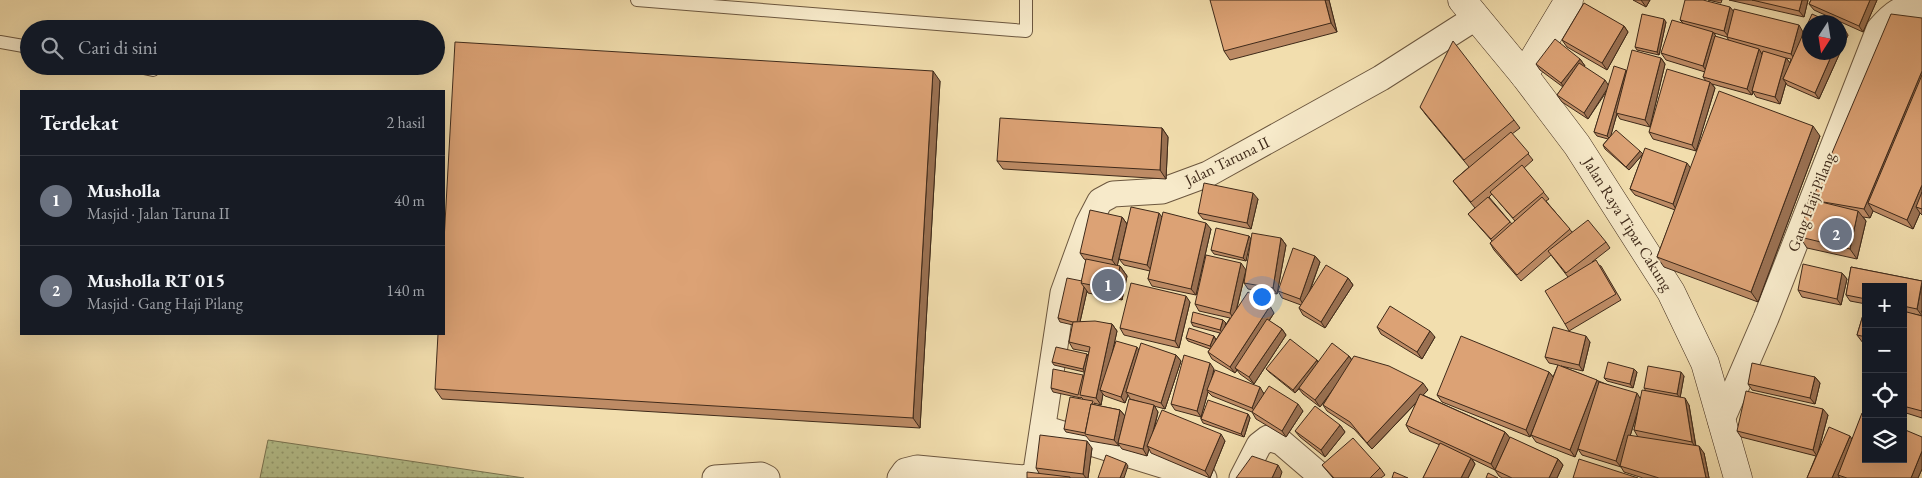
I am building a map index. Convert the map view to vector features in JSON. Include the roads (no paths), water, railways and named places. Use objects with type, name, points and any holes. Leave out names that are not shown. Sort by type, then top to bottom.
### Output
[{"type":"street","points":[[1524,74],[1569,0]]},
{"type":"street","name":"Gang Haji Pilang","points":[[1721,422],[1766,318],[1879,29],[1892,13],[1922,6]]},
{"type":"street","name":"Jalan Raya Tipar Cakung","points":[[1468,9],[1524,74],[1577,145],[1671,292],[1705,363],[1738,478]]},
{"type":"street","name":"Jalan Taruna II","points":[[900,478],[905,471],[918,468],[1024,478],[1031,476],[1036,471],[1063,293],[1088,224],[1100,201],[1113,194],[1162,191],[1208,174],[1381,78],[1468,9]]},
{"type":"street","points":[[1043,428],[1204,478]]},
{"type":"street","points":[[1242,478],[1258,446],[1268,438],[1281,442],[1324,478]]},
{"type":"street","points":[[715,478],[761,475],[767,478]]},
{"type":"lane","points":[[637,0],[1026,31],[1026,0]]},
{"type":"lane","points":[[0,42],[20,45]]},
{"type":"place","name":"Musholla RT 015","points":[[1836,234]]},
{"type":"place","name":"Musholla","points":[[1108,285]]}]
